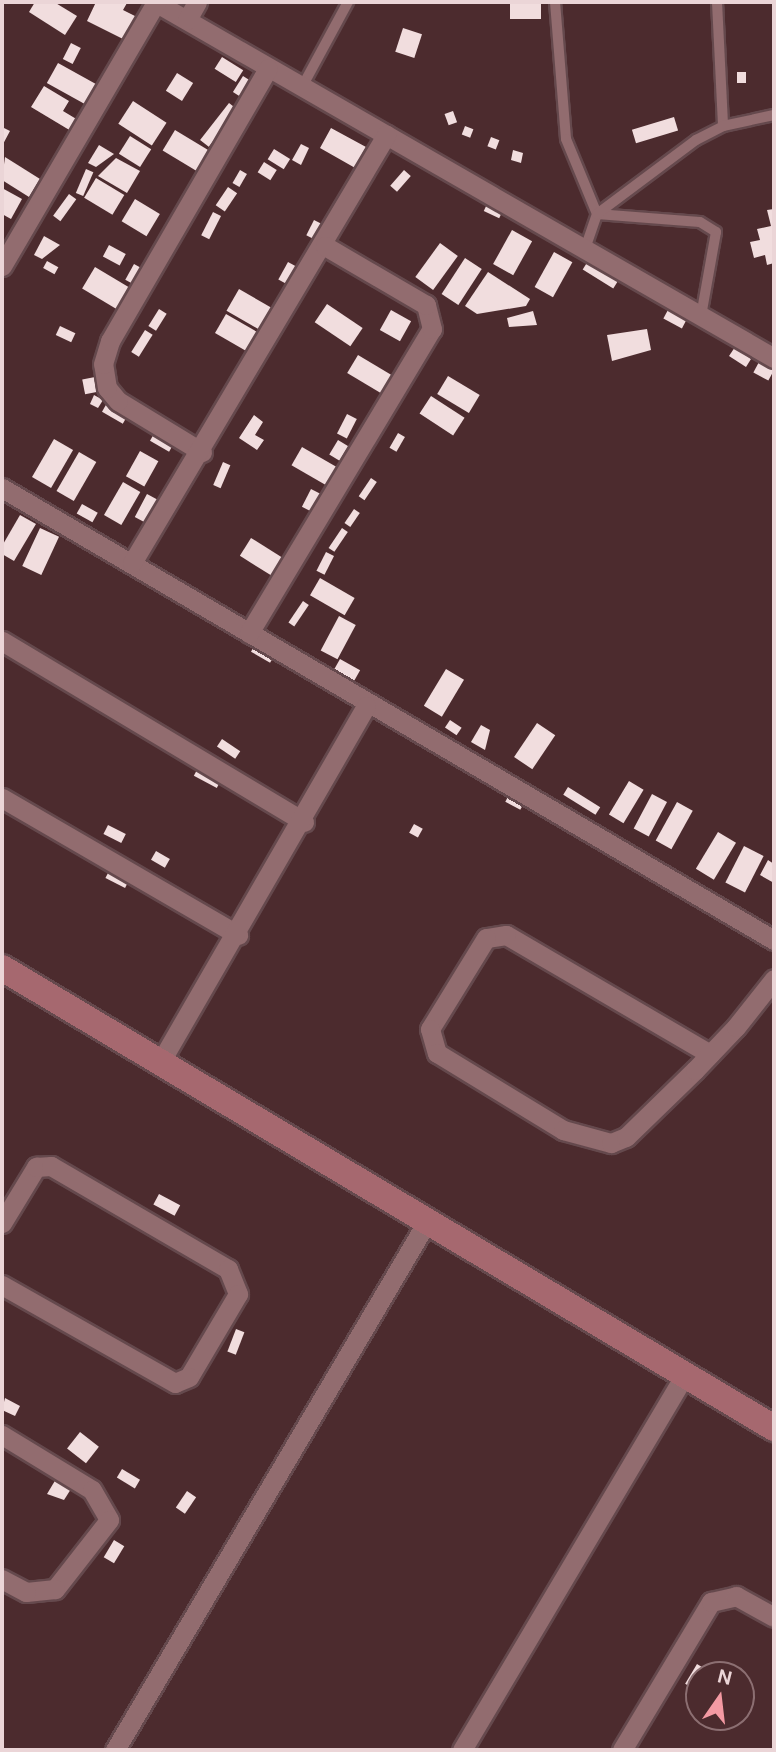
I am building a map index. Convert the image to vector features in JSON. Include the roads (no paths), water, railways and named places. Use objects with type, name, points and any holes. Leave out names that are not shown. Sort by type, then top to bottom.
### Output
[{"type":"street","points":[[2,266],[155,2],[774,358]]},
{"type":"street","points":[[187,20],[197,2]]},
{"type":"street","points":[[202,452],[118,401],[107,387],[103,364],[110,341],[268,68]]},
{"type":"street","points":[[132,563],[325,246],[386,135]]},
{"type":"street","points":[[249,633],[432,329],[426,305],[325,246]]},
{"type":"street","points":[[2,488],[249,633],[366,706],[774,940]]},
{"type":"street","points":[[2,640],[304,822]]},
{"type":"street","points":[[161,1061],[304,822],[366,706]]},
{"type":"street","points":[[2,798],[238,935]]},
{"type":"street","points":[[710,1054],[506,936],[486,938],[430,1029],[437,1053],[591,1142],[626,1137],[710,1054],[774,979]]},
{"type":"street","points":[[2,968],[161,1061],[425,1225],[597,1318],[774,1428]]},
{"type":"street","points":[[2,1223],[36,1167],[51,1166],[228,1269],[239,1294],[189,1377],[175,1383],[2,1285]]},
{"type":"street","points":[[116,1750],[425,1225]]},
{"type":"street","points":[[462,1750],[685,1375]]},
{"type":"street","points":[[2,1435],[101,1498],[109,1520],[55,1590],[26,1592],[2,1578]]},
{"type":"street","points":[[622,1750],[711,1602],[736,1596],[774,1617]]},
{"type":"lane","points":[[302,87],[348,2]]},
{"type":"lane","points":[[555,2],[566,139],[597,214]]},
{"type":"lane","points":[[717,2],[723,126]]},
{"type":"lane","points":[[584,251],[597,214],[723,126],[774,115]]},
{"type":"lane","points":[[597,214],[700,222],[716,232],[701,316]]}]
